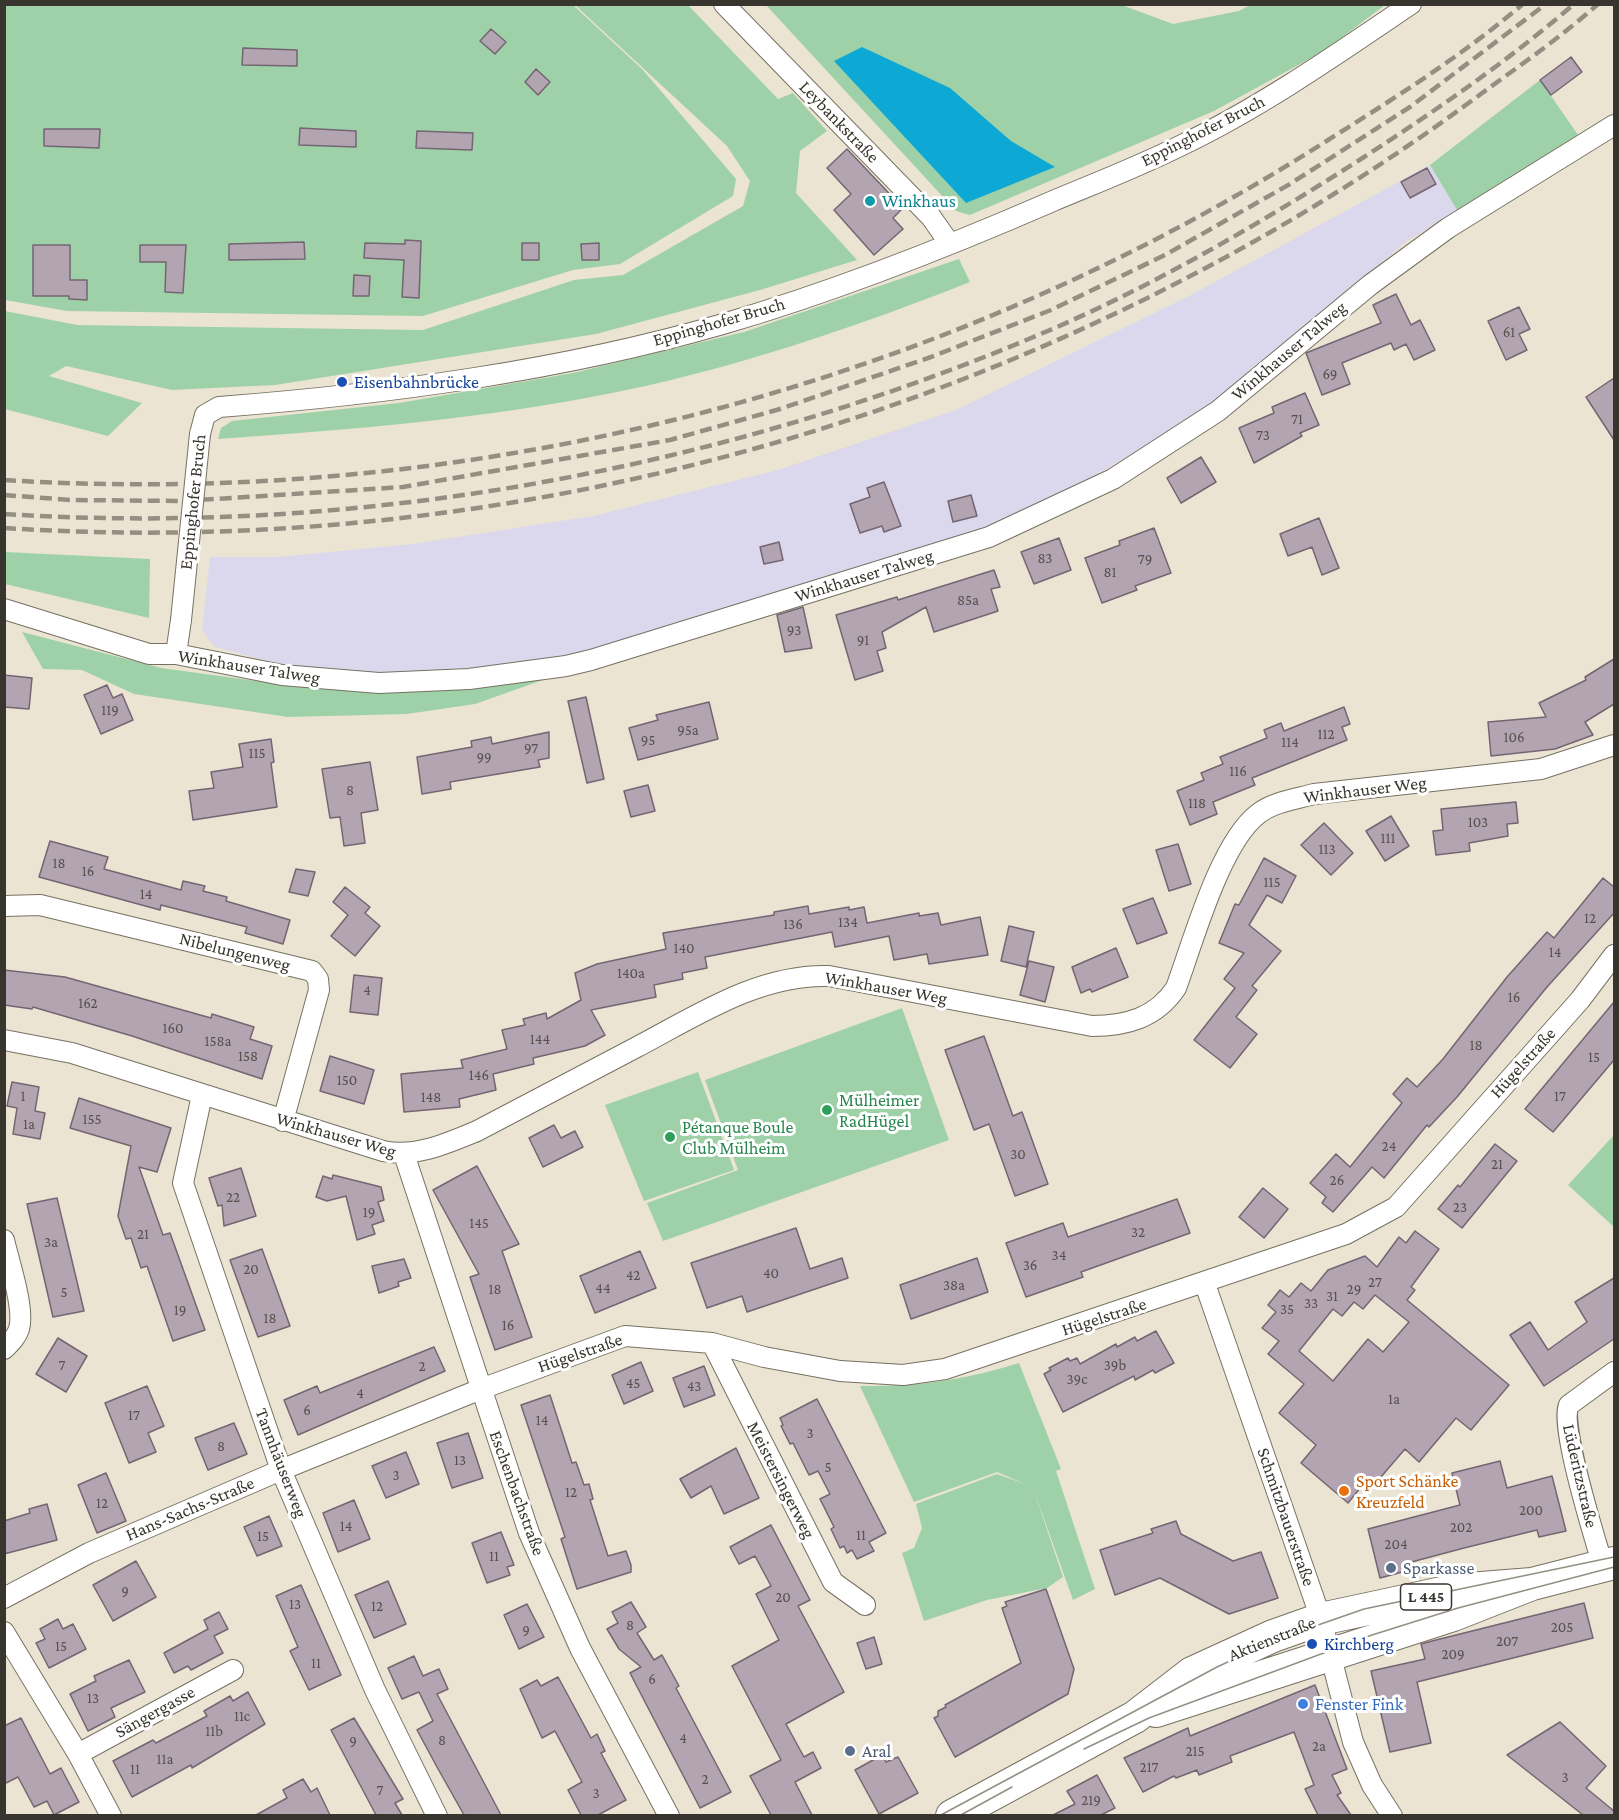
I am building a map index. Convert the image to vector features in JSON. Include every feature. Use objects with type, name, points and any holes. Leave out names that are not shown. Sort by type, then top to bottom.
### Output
[{"type":"main road","name":"Aktienstraße","points":[[1135,1717],[1453,1615],[1532,1584],[1609,1565]]},
{"type":"main road","name":"Aktienstraße","points":[[952,1815],[1135,1717],[1192,1673],[1273,1636],[1321,1619],[1456,1590],[1532,1584]]},
{"type":"street","name":"Leybankstraße","points":[[724,4],[932,216],[950,244]]},
{"type":"street","name":"Eppinghofer Bruch","points":[[176,654],[200,434],[205,415],[219,407],[342,397],[495,374],[629,347],[711,327],[820,292],[917,258],[1182,146],[1293,83],[1411,4]]},
{"type":"street","name":"Winkhauser Talweg","points":[[4,609],[149,654],[176,654],[282,675],[379,683],[469,680],[566,666],[989,537],[1113,479],[1218,411],[1370,285],[1448,228],[1614,125]]},
{"type":"street","name":"Winkhauser Weg","points":[[4,1040],[72,1053],[283,1121],[383,1151],[404,1154],[430,1148],[477,1131],[718,1004],[765,984],[787,978],[829,976],[1092,1026],[1135,1022],[1168,1000],[1176,988],[1221,867],[1237,839],[1259,813],[1285,802],[1314,794],[1541,769],[1614,745]]},
{"type":"street","name":"Nibelungenweg","points":[[4,906],[39,905],[312,971],[318,979],[320,990],[283,1121]]},
{"type":"street","name":"Hügelstraße","points":[[481,1389],[625,1335],[712,1343],[764,1357],[840,1371],[903,1375],[945,1369],[1205,1284],[1346,1234],[1396,1207],[1580,1000],[1614,955]]},
{"type":"street","name":"Tannhäuserweg","points":[[202,1095],[183,1183],[281,1470],[375,1690],[438,1815]]},
{"type":"street","name":"Eschenbachstraße","points":[[404,1154],[534,1544],[580,1647],[669,1815]]},
{"type":"street","points":[[4,1240],[20,1315],[19,1328],[14,1340],[4,1349]]},
{"type":"street","name":"Schmitzbauerstraße","points":[[1205,1284],[1321,1619],[1342,1702],[1362,1766],[1392,1815]]},
{"type":"street","name":"Meistersingerweg","points":[[712,1343],[833,1582],[865,1605]]},
{"type":"street","name":"Lüderitzstraße","points":[[1609,1565],[1569,1439],[1566,1410],[1569,1405],[1614,1372]]},
{"type":"street","name":"Hans-Sachs-Straße","points":[[4,1598],[89,1553],[281,1470],[481,1389]]},
{"type":"street","points":[[4,1632],[78,1754],[111,1815]]},
{"type":"street","name":"Sängergasse","points":[[78,1754],[233,1670]]},
{"type":"shaded area","points":[[1430,165],[1457,210],[1406,242],[1221,397],[1187,421],[1083,483],[981,531],[556,660],[516,666],[406,675],[284,666],[213,646],[202,629],[210,557],[278,557],[413,544],[593,516],[778,470],[956,410],[1189,296]]},
{"type":"green space","points":[[1119,4],[1173,24],[1239,11],[1250,5],[1385,5],[1324,51],[1214,111],[970,215],[956,211],[766,5]]},
{"type":"green space","points":[[4,5],[573,5],[643,70],[736,179],[733,196],[620,264],[573,270],[423,316],[67,311],[5,300]]},
{"type":"green space","points":[[575,5],[688,5],[778,99],[793,93],[827,131],[800,151],[796,193],[857,260],[760,290],[596,334],[275,385],[172,390],[66,366],[49,376],[142,403],[108,436],[5,409],[5,311],[77,325],[423,330],[574,280],[623,275],[743,206],[750,181],[727,146]]},
{"type":"green space","points":[[1540,80],[1578,135],[1457,210],[1430,165]]},
{"type":"green space","points":[[959,259],[970,282],[812,340],[650,385],[489,414],[327,431],[218,439],[221,428],[232,421],[399,403],[573,373],[744,332]]},
{"type":"green space","points":[[5,552],[150,559],[149,618],[5,584]]},
{"type":"green space","points":[[22,632],[161,668],[301,687],[410,691],[557,675],[475,704],[407,714],[288,717],[134,694],[82,670],[43,669]]},
{"type":"green space","name":"Mülheimer RadHügel","points":[[902,1008],[949,1140],[663,1241],[647,1203],[738,1170],[705,1080]]},
{"type":"green space","name":"Pétanque Boule Club Mülheim","points":[[698,1072],[734,1170],[644,1201],[605,1105]]},
{"type":"green space","points":[[1614,1135],[1614,1227],[1568,1185]]},
{"type":"green space","points":[[1019,1363],[1061,1469],[1056,1471],[1095,1589],[1073,1600],[1033,1488],[1063,1577],[1047,1588],[987,1600],[924,1621],[902,1553],[914,1548],[922,1528],[916,1504],[997,1474],[1025,1484],[997,1472],[914,1502],[860,1386],[940,1381],[980,1374]]},
{"type":"water","points":[[862,47],[950,88],[1011,141],[1055,167],[966,203],[834,61]]},
{"type":"building","points":[[491,29],[506,42],[495,54],[480,41]]},
{"type":"building","points":[[243,48],[297,50],[297,66],[242,65]]},
{"type":"building","points":[[1571,57],[1582,72],[1551,95],[1540,80]]},
{"type":"building","points":[[536,69],[550,82],[538,95],[525,82]]},
{"type":"building","points":[[300,128],[356,131],[356,147],[299,145]]},
{"type":"building","points":[[44,129],[100,129],[99,148],[44,146]]},
{"type":"building","points":[[417,131],[473,133],[472,150],[416,148]]},
{"type":"building","name":"Winkhaus","points":[[847,149],[903,208],[893,218],[903,229],[874,255],[834,210],[851,194],[827,168]]},
{"type":"building","points":[[1427,168],[1436,184],[1410,198],[1401,182]]},
{"type":"building","points":[[405,240],[421,241],[419,298],[402,297],[404,260],[364,258],[365,243],[405,244]]},
{"type":"building","points":[[304,242],[305,259],[229,260],[229,244]]},
{"type":"building","points":[[522,243],[539,243],[539,260],[522,260]]},
{"type":"building","points":[[599,243],[599,260],[582,260],[581,244]]},
{"type":"building","points":[[33,245],[70,245],[70,280],[87,280],[87,300],[69,299],[69,296],[33,296]]},
{"type":"building","points":[[140,245],[186,245],[183,293],[165,292],[166,262],[140,262]]},
{"type":"building","points":[[354,275],[370,276],[369,296],[353,296]]},
{"type":"building","points":[[1396,294],[1411,325],[1420,320],[1435,350],[1414,360],[1406,344],[1394,350],[1391,343],[1342,363],[1350,384],[1322,395],[1306,353],[1381,323],[1373,305]]},
{"type":"building","points":[[1519,307],[1530,329],[1519,334],[1527,350],[1506,360],[1488,321]]},
{"type":"building","points":[[1614,378],[1614,440],[1586,397]]},
{"type":"building","points":[[1305,393],[1319,425],[1300,433],[1302,436],[1254,463],[1239,428],[1274,413],[1272,407]]},
{"type":"building","points":[[1201,457],[1216,482],[1181,503],[1167,478]]},
{"type":"building","points":[[884,482],[901,526],[884,532],[882,526],[860,533],[850,504],[870,497],[867,488]]},
{"type":"building","points":[[971,495],[977,516],[953,522],[948,501]]},
{"type":"building","points":[[1319,518],[1339,568],[1322,575],[1312,547],[1288,556],[1280,534]]},
{"type":"building","points":[[1154,528],[1171,573],[1135,586],[1137,590],[1102,603],[1085,558],[1120,545],[1119,541]]},
{"type":"building","points":[[1059,538],[1071,570],[1034,584],[1021,552]]},
{"type":"building","points":[[779,542],[783,560],[764,564],[760,547]]},
{"type":"building","points":[[994,570],[1000,587],[991,589],[998,611],[934,632],[926,607],[882,632],[886,648],[877,651],[883,671],[855,680],[836,615],[897,597],[898,600]]},
{"type":"building","points":[[803,607],[812,648],[785,652],[777,615]]},
{"type":"building","points":[[1614,659],[1614,704],[1585,722],[1593,735],[1555,749],[1491,756],[1488,722],[1546,717],[1539,703],[1586,680],[1585,677]]},
{"type":"building","points":[[4,675],[32,678],[29,709],[4,707]]},
{"type":"building","points":[[107,685],[113,698],[122,694],[133,720],[101,734],[84,695]]},
{"type":"building","points":[[586,697],[604,779],[587,783],[568,701]]},
{"type":"building","points":[[709,702],[718,739],[638,760],[629,728],[658,720],[656,715]]},
{"type":"building","points":[[1344,707],[1350,724],[1342,727],[1347,740],[1252,778],[1255,785],[1213,802],[1217,814],[1190,825],[1177,791],[1204,780],[1201,773],[1223,764],[1220,757],[1267,738],[1264,730],[1281,723],[1284,731]]},
{"type":"building","points":[[549,732],[549,758],[538,760],[540,767],[450,782],[451,789],[422,794],[417,757],[472,747],[471,741],[491,737],[492,744]]},
{"type":"building","points":[[271,739],[274,762],[271,763],[277,807],[193,820],[189,791],[214,788],[211,772],[243,767],[239,744]]},
{"type":"building","points":[[370,762],[378,810],[361,813],[365,843],[344,846],[340,817],[330,818],[322,769]]},
{"type":"building","points":[[648,785],[655,811],[631,817],[624,791]]},
{"type":"building","points":[[1516,802],[1518,823],[1507,824],[1508,836],[1469,843],[1470,851],[1436,855],[1433,831],[1443,830],[1441,809]]},
{"type":"building","points":[[1391,816],[1409,846],[1385,861],[1366,831]]},
{"type":"building","points":[[1324,823],[1353,853],[1331,875],[1301,845]]},
{"type":"building","points":[[50,841],[108,857],[104,869],[181,890],[183,881],[205,886],[203,891],[227,897],[226,901],[290,920],[283,944],[245,933],[247,927],[161,905],[160,910],[39,877]]},
{"type":"building","points":[[1178,844],[1191,884],[1169,891],[1156,850]]},
{"type":"building","points":[[1264,858],[1296,876],[1282,903],[1267,895],[1249,925],[1281,951],[1252,986],[1257,990],[1236,1017],[1257,1034],[1230,1068],[1194,1040],[1235,988],[1224,979],[1244,953],[1219,943],[1235,904],[1239,905]]},
{"type":"building","points":[[296,869],[315,872],[308,896],[289,892]]},
{"type":"building","points":[[1603,878],[1614,887],[1614,913],[1547,987],[1457,1097],[1429,1127],[1427,1125],[1384,1178],[1372,1167],[1333,1212],[1322,1203],[1326,1197],[1310,1183],[1336,1154],[1350,1167],[1402,1103],[1393,1094],[1407,1078],[1417,1087],[1443,1059],[1507,977],[1547,932],[1554,938]]},
{"type":"building","points":[[345,887],[370,907],[365,913],[380,926],[355,956],[331,936],[348,915],[333,902]]},
{"type":"building","points":[[1153,898],[1167,933],[1137,944],[1123,909]]},
{"type":"building","points":[[808,906],[809,914],[849,907],[849,910],[864,907],[867,923],[919,913],[919,916],[938,913],[941,925],[980,917],[988,955],[929,964],[927,954],[894,960],[889,936],[835,947],[832,932],[705,957],[707,968],[682,973],[683,979],[654,985],[656,997],[591,1010],[605,1035],[585,1046],[533,1058],[534,1064],[493,1074],[496,1090],[459,1099],[460,1107],[404,1112],[401,1074],[463,1068],[461,1060],[507,1049],[502,1030],[525,1025],[523,1019],[546,1013],[547,1019],[581,1000],[575,973],[597,964],[666,949],[663,933],[774,915],[774,912]]},
{"type":"building","points":[[1009,926],[1034,932],[1026,967],[1001,961]]},
{"type":"building","points":[[1116,948],[1128,977],[1092,992],[1090,989],[1081,993],[1072,967]]},
{"type":"building","points":[[1029,961],[1054,967],[1045,1002],[1020,995]]},
{"type":"building","points":[[4,970],[65,977],[211,1018],[212,1014],[254,1027],[250,1039],[272,1046],[262,1079],[132,1036],[33,1007],[32,1009],[4,1005]]},
{"type":"building","points":[[354,975],[382,978],[378,1015],[350,1012]]},
{"type":"building","points":[[1614,1002],[1614,1060],[1553,1132],[1525,1109]]},
{"type":"building","points":[[984,1036],[1013,1116],[1022,1112],[1048,1184],[1015,1196],[989,1124],[974,1130],[945,1050]]},
{"type":"building","points":[[330,1056],[374,1070],[364,1104],[320,1091]]},
{"type":"building","points":[[12,1082],[39,1087],[35,1111],[45,1113],[40,1139],[13,1134],[17,1108],[7,1106]]},
{"type":"building","points":[[79,1098],[171,1128],[157,1172],[139,1167],[163,1235],[170,1233],[205,1330],[173,1341],[147,1266],[141,1268],[131,1238],[126,1239],[118,1216],[131,1146],[70,1128]]},
{"type":"building","points":[[554,1125],[561,1138],[575,1131],[583,1147],[543,1167],[529,1138]]},
{"type":"building","points":[[1495,1144],[1517,1161],[1462,1228],[1438,1209],[1458,1185],[1460,1187]]},
{"type":"building","points":[[477,1166],[519,1244],[502,1251],[532,1337],[495,1350],[470,1277],[479,1274],[433,1190]]},
{"type":"building","points":[[241,1168],[256,1216],[224,1226],[222,1205],[218,1206],[209,1178]]},
{"type":"building","points":[[333,1175],[381,1187],[384,1200],[378,1202],[384,1221],[372,1225],[375,1234],[357,1240],[346,1196],[327,1201],[316,1197],[323,1176],[332,1179]]},
{"type":"building","points":[[1263,1188],[1288,1209],[1264,1238],[1239,1217]]},
{"type":"building","points":[[57,1198],[84,1311],[53,1317],[27,1204]]},
{"type":"building","points":[[1177,1199],[1190,1233],[1081,1272],[1083,1277],[1026,1297],[1006,1243],[1063,1223],[1068,1237]]},
{"type":"building","points":[[796,1228],[810,1269],[842,1258],[848,1278],[747,1312],[742,1296],[707,1308],[691,1263]]},
{"type":"building","points":[[1415,1231],[1439,1249],[1411,1287],[1415,1290],[1407,1300],[1509,1385],[1471,1430],[1456,1418],[1419,1462],[1405,1449],[1368,1492],[1361,1487],[1348,1503],[1301,1463],[1316,1445],[1279,1413],[1304,1384],[1268,1354],[1279,1341],[1262,1328],[1276,1312],[1268,1305],[1280,1290],[1289,1297],[1301,1283],[1311,1291],[1328,1270],[1365,1256],[1377,1267],[1399,1237],[1406,1243]],"holes":[[[1375,1295],[1409,1322],[1383,1352],[1368,1339],[1333,1381],[1299,1351],[1333,1309],[1342,1316],[1354,1302],[1363,1309]]]},
{"type":"building","points":[[262,1249],[290,1326],[258,1337],[230,1260]]},
{"type":"building","points":[[640,1251],[656,1288],[595,1313],[580,1276]]},
{"type":"building","points":[[977,1258],[988,1292],[911,1319],[900,1285]]},
{"type":"building","points":[[404,1259],[411,1278],[398,1282],[399,1286],[379,1293],[372,1266]]},
{"type":"building","points":[[1614,1278],[1614,1339],[1544,1386],[1510,1335],[1530,1322],[1548,1350],[1587,1322],[1575,1302]]},
{"type":"building","points":[[1156,1331],[1174,1363],[1155,1373],[1153,1370],[1135,1380],[1134,1376],[1063,1412],[1044,1374],[1051,1370],[1049,1368],[1068,1358],[1070,1361],[1077,1358],[1080,1364],[1116,1344],[1117,1347],[1135,1337],[1137,1341]]},
{"type":"building","points":[[58,1338],[87,1356],[66,1392],[36,1374]]},
{"type":"building","points":[[434,1347],[445,1371],[298,1435],[284,1400],[317,1386],[320,1393]]},
{"type":"building","points":[[641,1362],[653,1391],[624,1404],[612,1375]]},
{"type":"building","points":[[704,1366],[715,1395],[684,1407],[673,1378]]},
{"type":"building","points":[[147,1386],[164,1426],[148,1433],[156,1452],[129,1463],[105,1403]]},
{"type":"building","points":[[550,1395],[572,1463],[576,1462],[584,1485],[589,1484],[593,1499],[590,1500],[608,1556],[626,1551],[631,1565],[631,1572],[577,1589],[561,1539],[565,1537],[521,1405]]},
{"type":"building","points":[[817,1399],[886,1533],[869,1542],[874,1551],[857,1559],[852,1550],[847,1553],[844,1546],[840,1548],[831,1529],[834,1527],[820,1499],[830,1494],[818,1471],[809,1475],[793,1443],[790,1444],[781,1426],[783,1425],[780,1418]]},
{"type":"building","points":[[234,1423],[247,1454],[208,1470],[195,1438]]},
{"type":"building","points":[[468,1433],[483,1478],[452,1488],[437,1443]]},
{"type":"building","points":[[736,1448],[759,1498],[724,1514],[711,1486],[691,1498],[680,1479]]},
{"type":"building","points":[[406,1452],[419,1484],[386,1498],[372,1466]]},
{"type":"building","points":[[1500,1461],[1507,1488],[1552,1476],[1566,1531],[1539,1537],[1537,1530],[1464,1548],[1404,1564],[1406,1571],[1380,1578],[1368,1529],[1460,1505],[1452,1473]]},
{"type":"building","points":[[106,1473],[126,1521],[97,1533],[78,1485]]},
{"type":"building","points":[[354,1500],[370,1539],[338,1552],[323,1513]]},
{"type":"building","points":[[47,1504],[57,1540],[4,1554],[4,1521],[30,1513],[29,1509]]},
{"type":"building","points":[[269,1516],[282,1546],[257,1556],[244,1527]]},
{"type":"building","points":[[1176,1521],[1181,1534],[1233,1561],[1261,1552],[1278,1598],[1229,1614],[1160,1578],[1115,1595],[1100,1550],[1153,1533],[1151,1529]]},
{"type":"building","points":[[771,1525],[810,1600],[798,1606],[844,1692],[786,1724],[804,1757],[813,1752],[821,1768],[795,1782],[812,1815],[771,1815],[750,1776],[781,1760],[732,1666],[779,1640],[756,1594],[771,1586],[755,1556],[739,1564],[730,1547]]},
{"type":"building","points":[[501,1532],[514,1565],[507,1567],[510,1575],[487,1583],[472,1543]]},
{"type":"building","points":[[136,1561],[156,1597],[113,1621],[93,1585]]},
{"type":"building","points":[[388,1581],[406,1624],[374,1638],[355,1595]]},
{"type":"building","points":[[301,1585],[341,1675],[309,1690],[290,1651],[298,1647],[276,1596]]},
{"type":"building","points":[[1046,1589],[1074,1669],[1068,1694],[955,1757],[934,1718],[938,1716],[938,1711],[946,1707],[945,1705],[1021,1663],[1002,1608],[1007,1606],[1005,1602]]},
{"type":"building","points":[[631,1602],[646,1627],[637,1633],[654,1660],[662,1655],[679,1686],[676,1688],[731,1792],[700,1808],[630,1673],[641,1667],[619,1649],[607,1629],[618,1623],[612,1612]]},
{"type":"building","points":[[1584,1603],[1593,1638],[1417,1682],[1431,1743],[1390,1752],[1371,1671],[1425,1659],[1421,1644]]},
{"type":"building","points":[[527,1604],[544,1637],[519,1649],[504,1615]]},
{"type":"building","points":[[219,1612],[228,1629],[214,1636],[223,1653],[191,1670],[188,1666],[174,1673],[164,1653],[208,1629],[204,1620]]},
{"type":"building","points":[[58,1619],[63,1629],[73,1624],[86,1649],[49,1668],[36,1643],[45,1639],[40,1629]]},
{"type":"building","points":[[874,1637],[882,1664],[866,1669],[857,1643]]},
{"type":"building","points":[[414,1656],[423,1676],[439,1669],[448,1689],[437,1694],[501,1815],[464,1815],[437,1767],[417,1730],[433,1721],[419,1692],[402,1699],[388,1668]]},
{"type":"building","points":[[129,1660],[145,1692],[111,1708],[115,1717],[88,1731],[70,1694],[96,1681],[94,1676]]},
{"type":"building","points":[[558,1677],[591,1738],[597,1734],[605,1751],[601,1753],[626,1800],[598,1815],[581,1815],[568,1790],[582,1782],[555,1731],[542,1738],[520,1689],[537,1680],[541,1686]]},
{"type":"building","points":[[1315,1685],[1347,1769],[1332,1775],[1341,1793],[1337,1795],[1351,1815],[1318,1815],[1305,1789],[1314,1785],[1294,1732],[1230,1756],[1232,1762],[1199,1775],[1197,1770],[1176,1778],[1174,1776],[1143,1792],[1124,1758],[1188,1728],[1190,1736]]},
{"type":"building","points":[[248,1692],[265,1724],[192,1768],[191,1765],[132,1797],[113,1761],[153,1740],[156,1743],[207,1716],[204,1711],[230,1696],[233,1701]]},
{"type":"building","points":[[21,1718],[50,1774],[61,1768],[79,1802],[54,1815],[47,1801],[34,1807],[18,1777],[4,1784],[4,1726]]},
{"type":"building","points":[[354,1718],[403,1799],[395,1803],[402,1815],[376,1815],[331,1730]]},
{"type":"building","points":[[1560,1722],[1606,1766],[1586,1788],[1614,1811],[1614,1815],[1583,1815],[1507,1755]]},
{"type":"building","points":[[882,1755],[886,1762],[898,1757],[918,1793],[879,1814],[855,1770]]},
{"type":"building","points":[[1097,1775],[1115,1808],[1101,1815],[1053,1815],[1075,1804],[1067,1791]]},
{"type":"building","points":[[303,1779],[311,1792],[317,1788],[330,1815],[256,1815],[287,1798],[283,1790]]},
{"type":"tram line","points":[[939,1816],[1217,1667],[1275,1640],[1364,1609],[1614,1557]]},
{"type":"tram line","points":[[1084,1749],[1149,1718],[1372,1635],[1458,1608],[1614,1567]]},
{"type":"tram line","points":[[959,1816],[1012,1787]]},
{"type":"railway","points":[[4,480],[178,484],[352,474],[524,451],[693,415],[859,366],[1021,303],[1178,228],[1378,108],[1453,58],[1523,4]]},
{"type":"railway","points":[[4,495],[71,500],[184,501],[403,487],[670,440],[780,409],[931,357],[1051,310],[1165,255],[1290,184],[1410,107],[1546,4]]},
{"type":"railway","points":[[4,514],[138,518],[273,514],[408,502],[541,482],[674,455],[804,419],[932,377],[1057,327],[1174,270],[1287,205],[1389,141],[1497,66],[1574,4]]},
{"type":"railway","points":[[4,528],[200,532],[395,519],[588,489],[777,442],[962,379],[1141,301],[1312,208],[1474,99],[1553,41],[1598,4]]},
{"type":"place","name":"Winkhaus","points":[[870,201]]},
{"type":"place","name":"Eisenbahnbrücke","points":[[342,382]]},
{"type":"place","name":"Mülheimer RadHügel","points":[[827,1110]]},
{"type":"place","name":"Pétanque Boule Club Mülheim","points":[[670,1137]]},
{"type":"place","name":"Sport Schänke Kreuzfeld","points":[[1344,1491]]},
{"type":"place","name":"Sparkasse","points":[[1391,1568]]},
{"type":"place","name":"Kirchberg","points":[[1312,1644]]},
{"type":"place","name":"Fenster Fink","points":[[1303,1704]]},
{"type":"place","name":"Aral","points":[[850,1751]]}]
